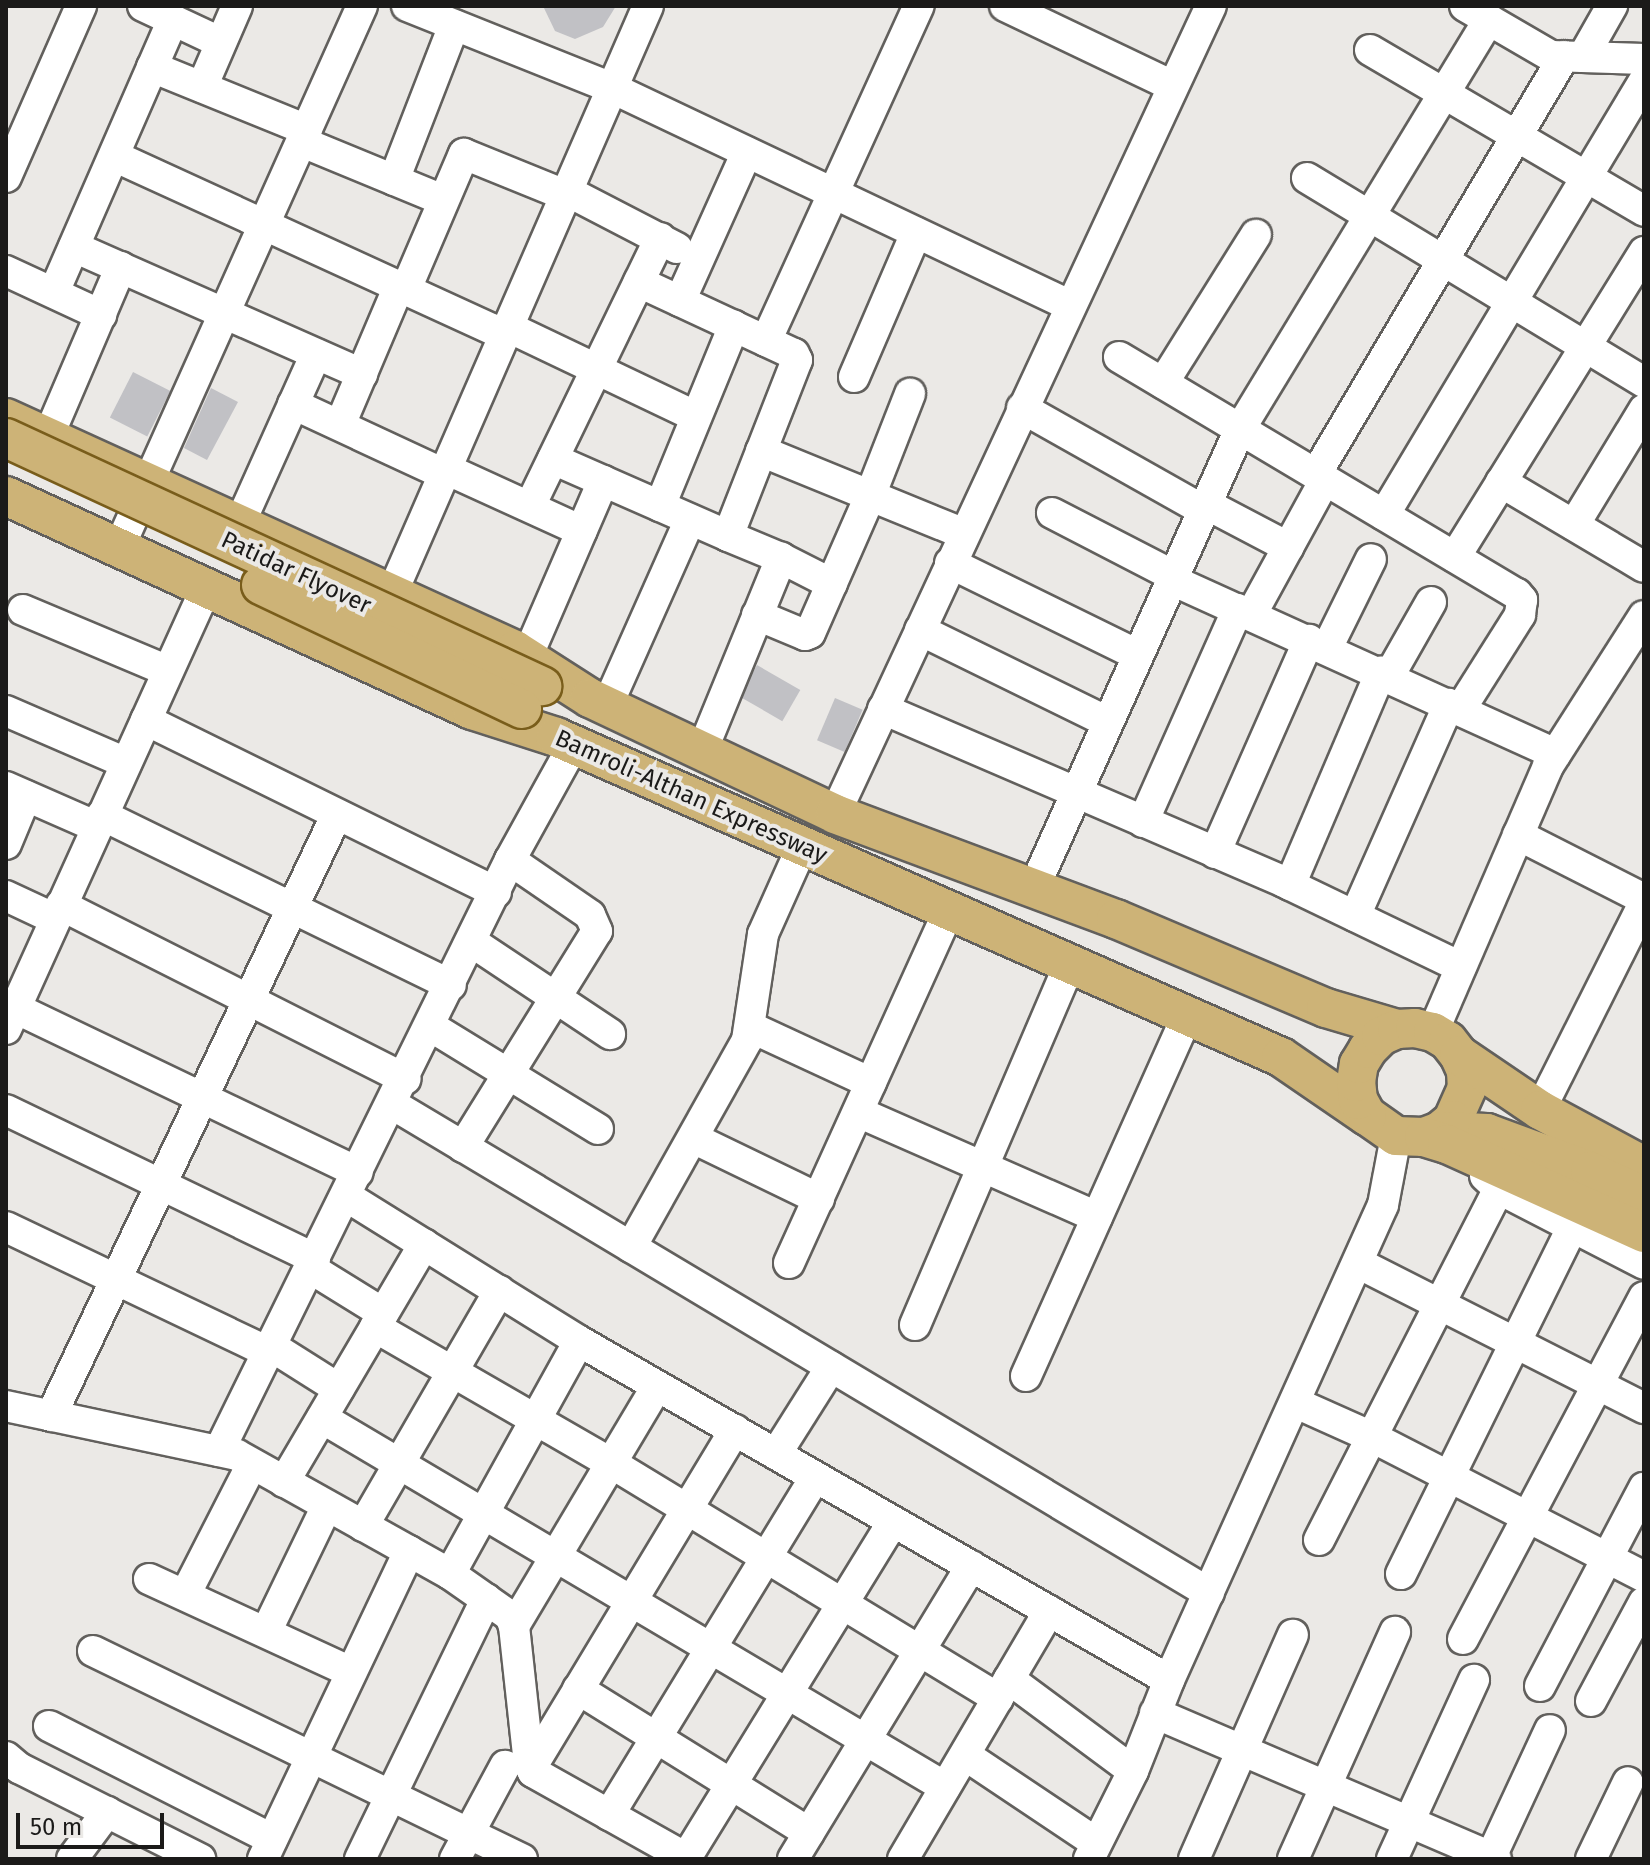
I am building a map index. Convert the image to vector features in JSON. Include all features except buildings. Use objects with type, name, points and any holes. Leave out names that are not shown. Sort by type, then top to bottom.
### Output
[{"type":"main road","points":[[6,418],[393,591],[530,684]]},
{"type":"main road","name":"Patidar Flyover","points":[[6,438],[530,684],[565,740]]},
{"type":"main road","name":"Patidar Flyover","points":[[6,464],[530,684],[599,702],[835,814],[1116,919],[1326,1008],[1426,1046]]},
{"type":"main road","name":"Bamroli-Althan Expressway","points":[[6,496],[205,591],[472,710],[565,740],[1281,1057],[1405,1124]]},
{"type":"main road","points":[[693,747],[723,778],[822,827],[1153,957],[1301,1023],[1426,1046],[1642,1168]]},
{"type":"main road","points":[[668,787],[709,791],[1293,1042],[1405,1124],[1644,1233]]},
{"type":"main road","points":[[1405,1124],[1453,1120],[1463,1105],[1467,1088],[1426,1046]]},
{"type":"main road","points":[[1426,1046],[1359,1064],[1405,1124],[1487,1133],[1590,1171],[1642,1168]]},
{"type":"main road","points":[[1426,1046],[1502,1112],[1590,1171]]},
{"type":"street","points":[[6,177],[81,6]]},
{"type":"street","points":[[143,6],[220,42]]},
{"type":"street","points":[[202,87],[237,6]]},
{"type":"street","points":[[118,550],[362,6]]},
{"type":"street","points":[[407,6],[612,88],[1069,305]]},
{"type":"street","points":[[393,591],[648,6]]},
{"type":"street","points":[[766,341],[919,6]]},
{"type":"street","points":[[1005,6],[1173,86]]},
{"type":"street","points":[[835,814],[1069,305],[1211,6]]},
{"type":"street","points":[[1143,822],[1245,612],[1288,547],[1321,477],[1443,260],[1517,135],[1612,6]]},
{"type":"street","points":[[1033,890],[1240,429],[1446,92],[1479,12],[1551,56],[1644,59]]},
{"type":"street","points":[[54,292],[173,20]]},
{"type":"street","points":[[394,180],[454,25]]},
{"type":"street","points":[[1370,50],[1644,211]]},
{"type":"street","points":[[152,67],[202,87],[394,180],[443,200]]},
{"type":"street","points":[[1384,515],[1644,81]]},
{"type":"street","points":[[680,301],[747,152]]},
{"type":"street","points":[[340,425],[460,157],[468,154],[566,193],[697,258]]},
{"type":"street","points":[[114,156],[403,288],[596,368],[695,416]]},
{"type":"street","points":[[1307,178],[1644,382]]},
{"type":"street","points":[[854,377],[916,233]]},
{"type":"street","points":[[1163,383],[1256,235]]},
{"type":"street","points":[[530,506],[660,238]]},
{"type":"street","points":[[74,247],[362,374]]},
{"type":"street","points":[[1455,557],[1644,252]]},
{"type":"street","points":[[48,437],[121,267]]},
{"type":"street","points":[[6,271],[101,315]]},
{"type":"street","points":[[639,282],[794,354],[797,360],[728,536]]},
{"type":"street","points":[[660,506],[734,326]]},
{"type":"street","points":[[240,523],[316,354]]},
{"type":"street","points":[[1119,357],[1517,594],[1523,608],[1454,707],[1355,916]]},
{"type":"street","points":[[757,615],[805,635],[810,633],[870,496],[910,394]]},
{"type":"street","points":[[293,404],[582,531]]},
{"type":"street","points":[[1022,408],[1204,507],[1288,547]]},
{"type":"street","points":[[1574,525],[1644,410]]},
{"type":"street","points":[[761,451],[964,534]]},
{"type":"street","points":[[553,459],[781,558],[832,584]]},
{"type":"street","points":[[530,684],[582,531],[603,481]]},
{"type":"street","points":[[1501,482],[1644,567]]},
{"type":"street","points":[[1052,513],[1173,578],[1555,754]]},
{"type":"street","points":[[599,702],[690,520]]},
{"type":"street","points":[[693,747],[781,558]]},
{"type":"street","points":[[1215,853],[1318,644],[1371,559]]},
{"type":"street","points":[[950,563],[1138,655]]},
{"type":"street","points":[[205,591],[11,1019],[203,1098],[352,1184],[424,1244],[579,1341],[1169,1680]]},
{"type":"street","points":[[1290,885],[1385,674],[1431,602]]},
{"type":"street","points":[[23,610],[168,671]]},
{"type":"street","points":[[1426,1046],[1555,754],[1632,659],[1644,616]]},
{"type":"street","points":[[920,630],[1108,722]]},
{"type":"street","points":[[883,709],[1290,885],[1461,967]]},
{"type":"street","points":[[6,711],[126,763]]},
{"type":"street","points":[[146,720],[496,892]]},
{"type":"street","points":[[219,1451],[472,942],[565,740]]},
{"type":"street","points":[[6,844],[16,791],[100,821],[293,908],[451,985]]},
{"type":"street","points":[[51,1416],[337,814]]},
{"type":"street","points":[[1518,835],[1644,901],[1540,1110]]},
{"type":"street","points":[[631,1247],[741,1054],[750,1027],[763,934],[802,847]]},
{"type":"street","points":[[463,1147],[594,941],[594,922],[590,915],[510,860]]},
{"type":"street","points":[[6,896],[58,912],[249,1001],[398,1091],[463,1147],[1209,1593]]},
{"type":"street","points":[[789,1263],[949,911]]},
{"type":"street","points":[[472,942],[559,996],[610,1034]]},
{"type":"street","points":[[915,1325],[1070,964]]},
{"type":"street","points":[[1026,1376],[1187,1016]]},
{"type":"street","points":[[430,1026],[598,1129]]},
{"type":"street","points":[[750,1027],[871,1083]]},
{"type":"street","points":[[6,1110],[159,1184],[312,1264],[379,1320],[452,1372],[687,1508],[920,1651],[1004,1688],[1133,1771]]},
{"type":"street","points":[[858,1112],[1097,1217]]},
{"type":"street","points":[[965,1755],[1092,1850],[1133,1771],[1169,1680],[1358,1263],[1383,1205],[1405,1124],[1499,1189],[1644,1264]]},
{"type":"street","points":[[693,1138],[819,1199]]},
{"type":"street","points":[[1319,1540],[1499,1189]]},
{"type":"street","points":[[6,1227],[270,1349],[339,1389]]},
{"type":"street","points":[[1401,1574],[1572,1228]]},
{"type":"street","points":[[284,1482],[424,1244]]},
{"type":"street","points":[[1358,1263],[1644,1408]]},
{"type":"street","points":[[363,1526],[499,1291]]},
{"type":"street","points":[[1463,1639],[1644,1297]]},
{"type":"street","points":[[450,1574],[579,1341]]},
{"type":"street","points":[[776,1454],[831,1367]]},
{"type":"street","points":[[514,1626],[657,1386]]},
{"type":"street","points":[[1296,1403],[1372,1437],[1644,1577]]},
{"type":"street","points":[[6,1406],[219,1451],[252,1464],[450,1574],[486,1599],[510,1616],[514,1626],[518,1767]]},
{"type":"street","points":[[322,1418],[945,1787]]},
{"type":"street","points":[[455,1859],[469,1832],[578,1689],[735,1430]]},
{"type":"street","points":[[185,1595],[252,1464]]},
{"type":"street","points":[[609,1815],[815,1477]]},
{"type":"street","points":[[1540,1686],[1644,1488]]},
{"type":"street","points":[[266,1632],[327,1506]]},
{"type":"street","points":[[518,1767],[542,1777],[687,1858],[893,1521]]},
{"type":"street","points":[[49,1726],[267,1849],[409,1551]]},
{"type":"street","points":[[793,1859],[971,1566]]},
{"type":"street","points":[[149,1579],[351,1672]]},
{"type":"street","points":[[360,1859],[486,1599]]},
{"type":"street","points":[[1591,1701],[1644,1602]]},
{"type":"street","points":[[903,1859],[1049,1611]]},
{"type":"street","points":[[1293,1859],[1395,1632]]},
{"type":"street","points":[[1194,1859],[1293,1635]]},
{"type":"street","points":[[93,1651],[312,1754],[522,1859]]},
{"type":"street","points":[[1392,1859],[1474,1680]]},
{"type":"street","points":[[578,1689],[809,1833]]},
{"type":"street","points":[[1155,1713],[1492,1858],[1550,1730]]},
{"type":"street","points":[[10,1771],[107,1812],[186,1856]]},
{"type":"street","points":[[1591,1859],[1628,1782]]},
{"type":"street","points":[[72,1859],[107,1812]]}]
